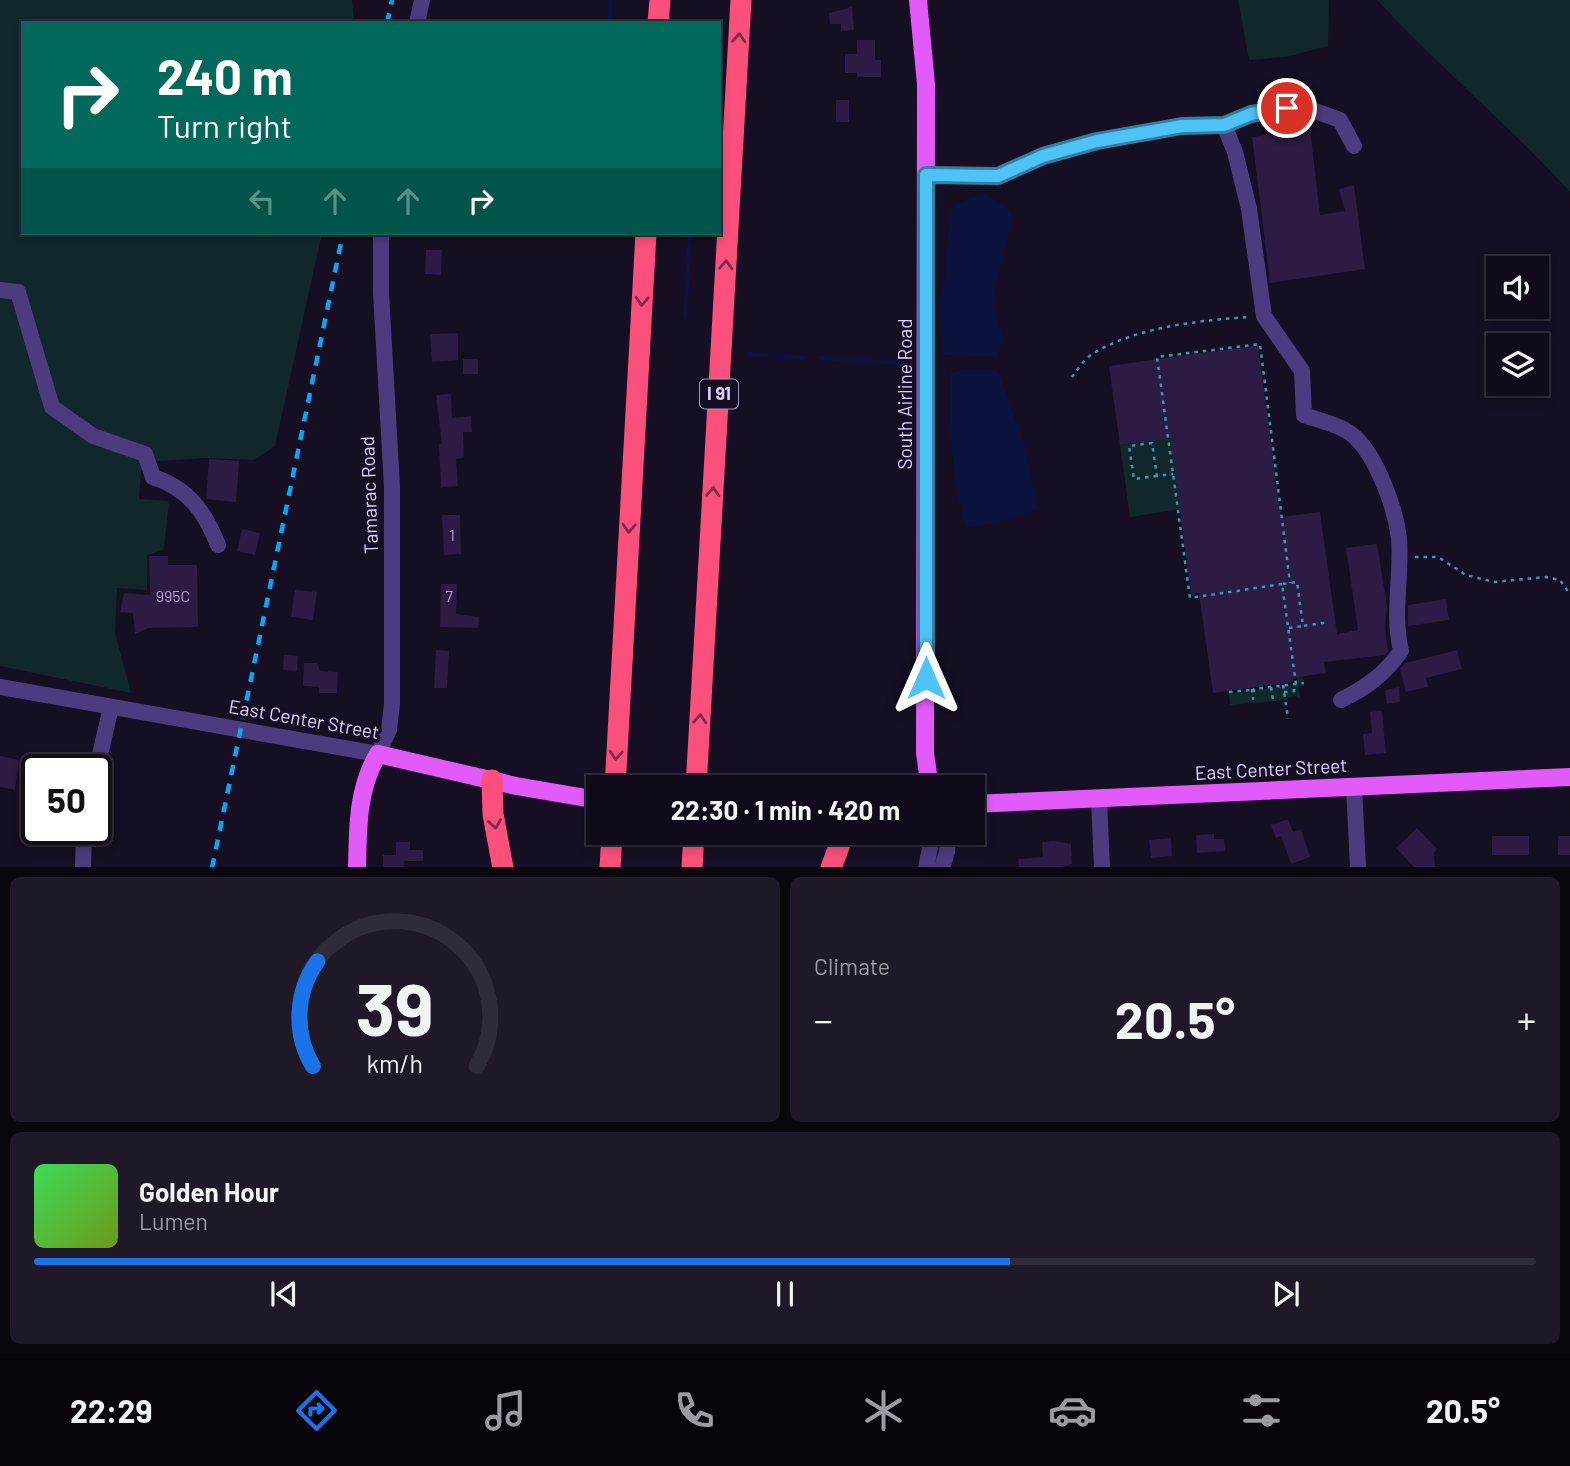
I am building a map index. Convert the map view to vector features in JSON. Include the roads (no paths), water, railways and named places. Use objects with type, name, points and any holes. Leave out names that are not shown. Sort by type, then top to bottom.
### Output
[{"type":"highway","points":[[658,21],[660,0]]},
{"type":"highway","name":"I 91","points":[[697,775],[741,0]]},
{"type":"highway","points":[[616,775],[646,235]]},
{"type":"highway","points":[[492,780],[493,814],[503,867]]},
{"type":"highway","points":[[610,867],[611,845]]},
{"type":"highway","points":[[692,867],[693,845]]},
{"type":"highway","points":[[831,867],[839,845]]},
{"type":"main road","name":"South Airline Road","points":[[918,0],[925,55],[925,753],[928,775]]},
{"type":"main road","name":"East Center Street","points":[[378,754],[586,798]]},
{"type":"main road","points":[[357,867],[362,787],[378,754]]},
{"type":"main road","name":"East Center Street","points":[[985,802],[1570,777]]},
{"type":"street","points":[[417,21],[419,1]]},
{"type":"street","points":[[926,175],[998,176],[1043,156],[1097,141],[1182,126],[1224,125],[1251,114],[1307,108],[1340,120],[1354,146]]},
{"type":"street","points":[[1224,125],[1235,152],[1249,209],[1265,316],[1302,371],[1304,415],[1346,430],[1370,454],[1399,538],[1396,632],[1401,651],[1387,671],[1368,687],[1341,700]]},
{"type":"street","name":"Tamarac Road","points":[[378,754],[390,723],[392,681],[392,487],[381,293],[381,235]]},
{"type":"street","points":[[0,289],[18,292],[52,407],[93,436],[145,454],[153,477],[174,483],[193,500],[218,545]]},
{"type":"street","name":"East Center Street","points":[[0,687],[378,754]]},
{"type":"street","points":[[100,754],[111,707]]},
{"type":"street","points":[[1354,786],[1358,867]]},
{"type":"street","points":[[1099,797],[1102,867]]},
{"type":"street","points":[[83,867],[84,845]]},
{"type":"street","points":[[926,867],[932,845]]},
{"type":"street","points":[[942,867],[947,845]]},
{"type":"waterway","points":[[610,0],[610,21]]},
{"type":"waterway","points":[[685,317],[690,235]]},
{"type":"waterway","points":[[749,354],[804,358]]},
{"type":"waterway","points":[[821,358],[903,363]]},
{"type":"railway","points":[[387,21],[392,0]]},
{"type":"railway","points":[[212,867],[343,235]]}]
